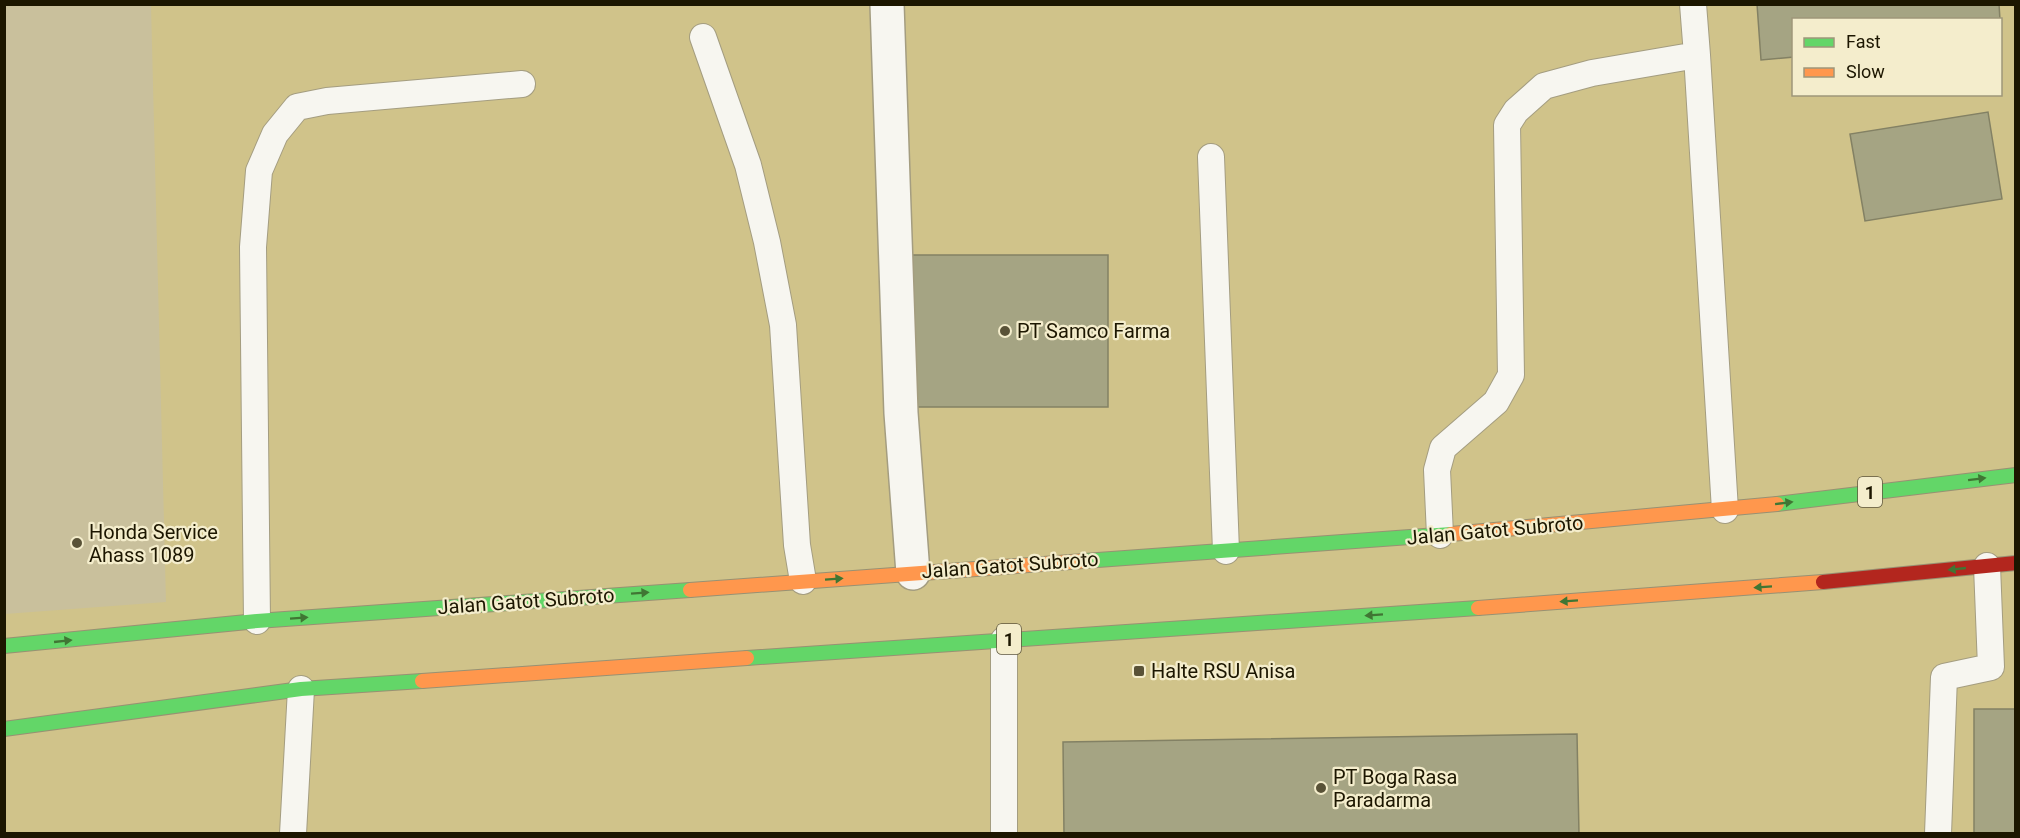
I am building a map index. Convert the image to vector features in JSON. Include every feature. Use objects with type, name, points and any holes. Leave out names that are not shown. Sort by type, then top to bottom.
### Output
[{"type":"highway","name":"Jalan Gatot Subroto","points":[[4,646],[257,621],[1440,535],[1725,510],[2016,475]]},
{"type":"highway","name":"1","points":[[4,729],[301,689],[1421,612],[1869,579],[2016,563]]},
{"type":"street","points":[[887,4],[901,413],[913,573]]},
{"type":"lane","points":[[1693,4],[1725,510]]},
{"type":"lane","points":[[703,37],[748,165],[767,242],[783,325],[797,545],[803,581]]},
{"type":"lane","points":[[1440,535],[1437,470],[1443,448],[1496,402],[1511,375],[1507,125],[1516,111],[1544,86],[1592,73],[1697,55]]},
{"type":"lane","points":[[257,621],[253,247],[259,171],[275,134],[297,107],[327,101],[522,84]]},
{"type":"lane","points":[[1211,157],[1223,524],[1226,551]]},
{"type":"lane","points":[[1938,834],[1944,676],[1991,667],[1987,566]]},
{"type":"lane","points":[[1004,640],[1004,834]]},
{"type":"lane","points":[[293,834],[301,689]]},
{"type":"shaded area","points":[[151,5],[2015,5],[2015,833],[5,834],[5,614],[166,602]]},
{"type":"building","points":[[1757,4],[1999,4],[2000,18],[1792,18],[1792,57],[1761,60]]},
{"type":"building","points":[[1988,112],[2002,199],[1865,221],[1850,134]]},
{"type":"building","name":"PT Samco Farma","points":[[902,255],[1108,255],[1108,407],[902,407]]},
{"type":"building","points":[[1974,709],[2016,709],[2016,834],[1974,834]]},
{"type":"building","name":"PT Boga Rasa Paradarma","points":[[1577,734],[1579,834],[1064,834],[1063,742]]},
{"type":"traffic: fast","points":[[1777,504],[2016,475]]},
{"type":"traffic: fast","points":[[1084,561],[1451,534]]},
{"type":"traffic: fast","points":[[4,646],[257,621],[690,590]]},
{"type":"traffic: fast","points":[[747,658],[1478,608]]},
{"type":"traffic: fast","points":[[4,729],[301,689],[422,681]]},
{"type":"traffic: slow","points":[[1451,534],[1777,504]]},
{"type":"traffic: slow","points":[[690,590],[1084,561]]},
{"type":"traffic: slow","points":[[1478,608],[1823,582]]},
{"type":"traffic: slow","points":[[422,681],[747,658]]},
{"type":"traffic: jam","points":[[1823,582],[2016,563]]},
{"type":"place","name":"PT Samco Farma","points":[[1005,331]]},
{"type":"place","name":"Honda Service Ahass 1089","points":[[77,543]]},
{"type":"place","name":"Halte RSU Anisa","points":[[1139,671]]},
{"type":"place","name":"PT Boga Rasa Paradarma","points":[[1321,788]]}]
